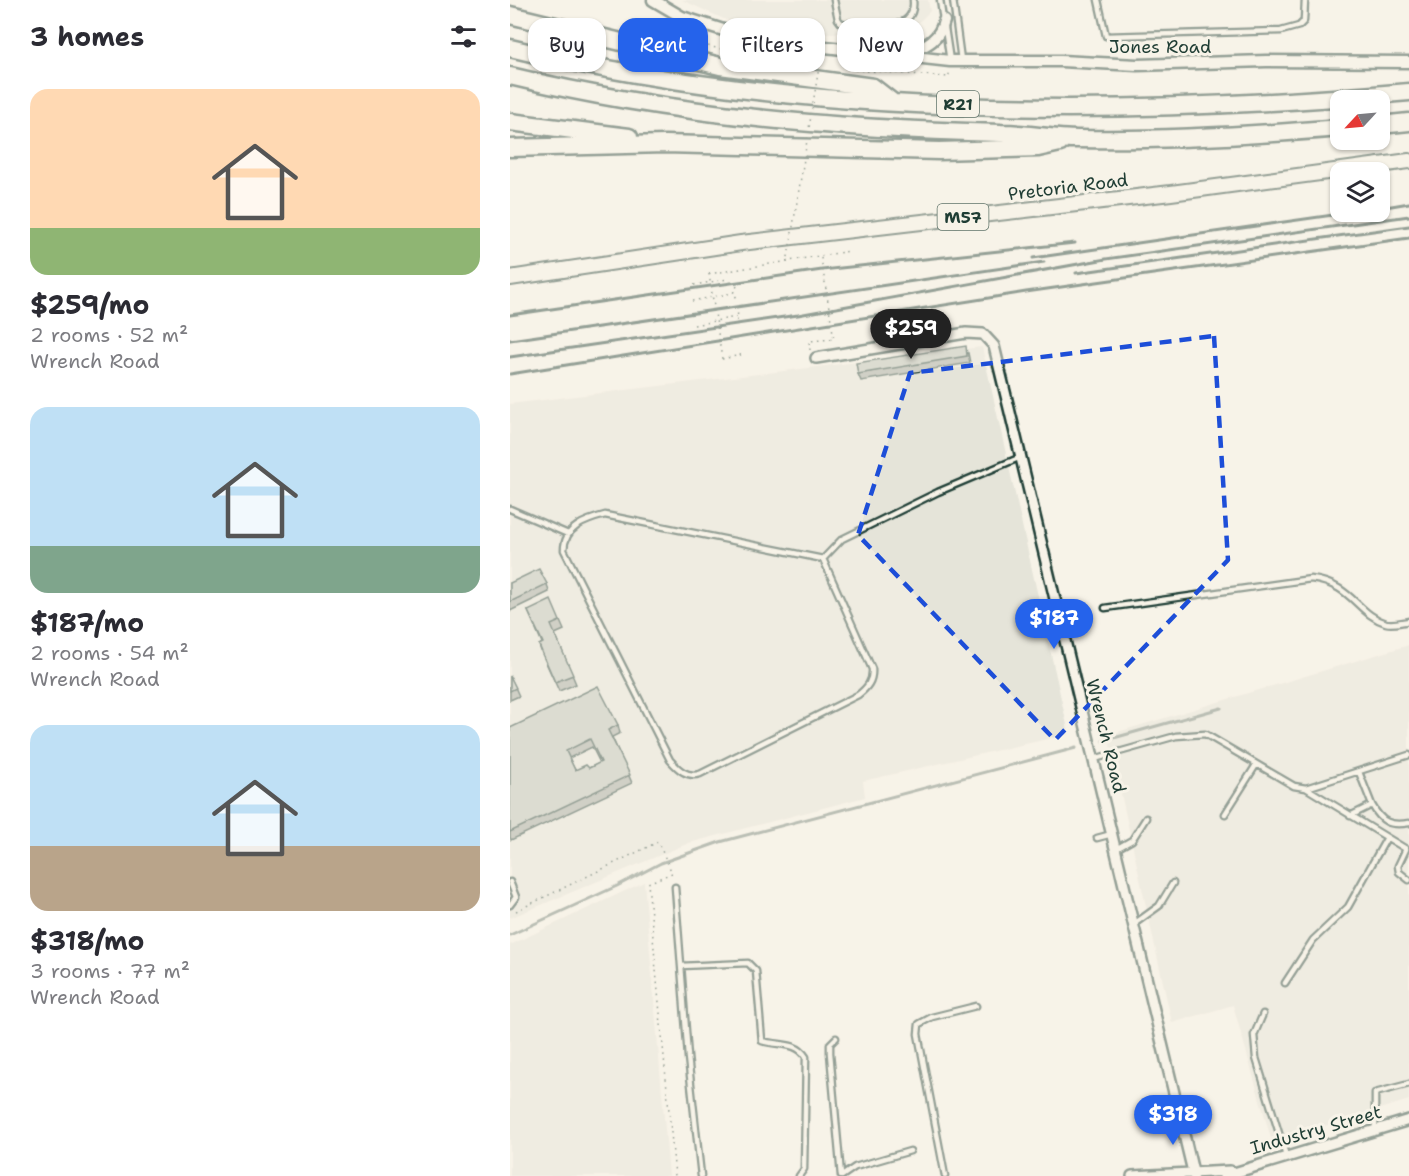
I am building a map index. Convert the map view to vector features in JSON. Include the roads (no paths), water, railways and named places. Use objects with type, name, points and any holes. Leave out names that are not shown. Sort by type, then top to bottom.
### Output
[{"type":"highway","points":[[510,15],[720,66],[873,87],[891,101]]},
{"type":"highway","name":"R21","points":[[510,48],[674,80],[787,94],[1007,107],[1182,105],[1409,92]]},
{"type":"highway","name":"R21","points":[[510,76],[611,98],[825,126],[1004,133],[1077,139],[1330,128]]},
{"type":"highway","points":[[510,122],[665,144]]},
{"type":"highway","points":[[1390,124],[1409,122]]},
{"type":"highway","points":[[510,148],[665,144],[939,151],[1038,148],[1077,139]]},
{"type":"main road","name":"Pretoria Road","points":[[513,279],[741,243],[1171,193],[1409,161]]},
{"type":"street","name":"Jones Road","points":[[654,0],[682,17],[719,30],[837,48]]},
{"type":"street","points":[[924,45],[940,34],[944,21]]},
{"type":"street","name":"Jones Road","points":[[924,58],[956,61],[1061,61],[1137,65],[1409,62]]},
{"type":"street","name":"Wrench Road","points":[[816,358],[966,333],[983,334],[994,346],[1194,1174]]},
{"type":"street","name":"Industry Street","points":[[1132,1176],[1228,1174],[1409,1120]]},
{"type":"lane","points":[[834,0],[841,23],[896,26],[912,17],[915,12],[913,0]]},
{"type":"lane","points":[[940,0],[956,61]]},
{"type":"lane","points":[[953,0],[956,61]]},
{"type":"lane","points":[[1098,0],[1106,36],[1281,31],[1299,26],[1304,21],[1305,0]]},
{"type":"lane","points":[[823,559],[842,539],[939,492],[1021,457]]},
{"type":"lane","points":[[510,509],[568,534]]},
{"type":"lane","points":[[605,515],[823,559],[869,662],[873,676],[858,695],[693,776],[682,771],[670,760],[564,550],[568,534],[582,522],[605,515]]},
{"type":"lane","points":[[1105,608],[1311,579],[1325,581],[1346,591],[1380,620],[1389,624],[1409,621]]},
{"type":"lane","points":[[1094,759],[1190,734],[1213,737],[1256,765],[1294,786],[1306,788],[1386,839],[1408,850],[1398,866],[1399,872],[1409,880]]},
{"type":"lane","points":[[1306,788],[1409,755]]},
{"type":"lane","points":[[1224,814],[1256,765]]},
{"type":"lane","points":[[1359,772],[1379,818],[1387,823],[1409,823]]},
{"type":"lane","points":[[1350,816],[1372,805]]},
{"type":"lane","points":[[1116,849],[1132,840],[1146,818]]},
{"type":"lane","points":[[1097,838],[1112,834]]},
{"type":"lane","points":[[1285,983],[1313,940],[1348,907],[1386,839]]},
{"type":"lane","points":[[510,882],[516,897],[510,904]]},
{"type":"lane","points":[[1134,924],[1159,906],[1173,883]]},
{"type":"lane","points":[[675,887],[700,1176]]},
{"type":"lane","points":[[681,966],[748,963],[756,971],[762,1041],[794,1045],[802,1050],[806,1057],[804,1169],[799,1176]]},
{"type":"lane","points":[[945,1176],[918,1034],[919,1024],[932,1017],[976,1006]]},
{"type":"lane","points":[[1263,1014],[1254,1035],[1256,1058],[1286,1156]]},
{"type":"lane","points":[[836,1038],[830,1044],[830,1053],[841,1176],[855,1167],[910,1151]]},
{"type":"lane","points":[[1375,1130],[1375,1093],[1409,1084]]},
{"type":"waterway","points":[[1103,741],[1221,708]]},
{"type":"waterway","points":[[510,935],[617,886],[661,863],[720,842],[1076,748]]},
{"type":"railway","points":[[1390,206],[1409,203]]},
{"type":"railway","points":[[1033,258],[1330,215]]},
{"type":"railway","points":[[510,357],[798,315],[1106,259],[1409,216]]},
{"type":"railway","points":[[1076,273],[1409,226]]},
{"type":"railway","points":[[510,374],[1026,292],[1409,238]]},
{"type":"railway","points":[[510,315],[822,270],[1075,243]]},
{"type":"railway","points":[[510,340],[1044,262]]}]
